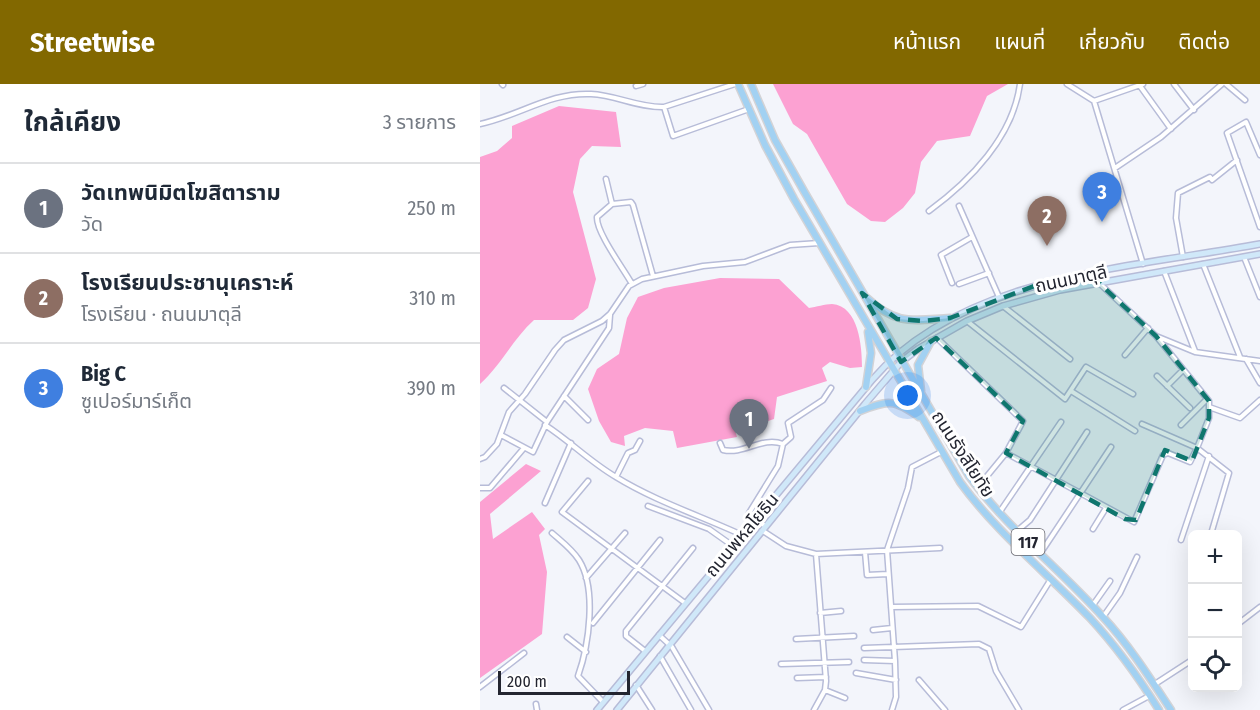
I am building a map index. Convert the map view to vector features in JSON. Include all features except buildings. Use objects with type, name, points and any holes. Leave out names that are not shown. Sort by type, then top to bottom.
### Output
[{"type":"main road","name":"ถนนรังสิโยทัย","points":[[737,84],[765,145],[868,328],[960,482],[991,521],[1036,563],[1107,638],[1159,710]]},
{"type":"main road","name":"ถนนรังสิโยทัย","points":[[751,84],[776,140],[923,400],[977,488],[998,514],[1103,617],[1155,684],[1172,710]]},
{"type":"main road","name":"ถนนมาตุลี","points":[[888,361],[912,340],[951,318],[999,297],[1042,284],[1260,244]]},
{"type":"main road","name":"ถนนมาตุลี","points":[[894,370],[934,339],[967,321],[1003,306],[1078,287],[1260,254]]},
{"type":"main road","points":[[1097,273],[1099,283]]},
{"type":"main road","points":[[862,293],[877,308],[897,319],[922,321],[951,318]]},
{"type":"main road","points":[[866,387],[871,353],[868,328]]},
{"type":"main road","points":[[923,400],[918,365],[934,339]]},
{"type":"main road","name":"ถนนพหลโยธิน","points":[[597,710],[888,361]]},
{"type":"main road","name":"ถนนพหลโยธิน","points":[[617,710],[659,655],[693,614],[711,597],[764,528],[894,370]]},
{"type":"main road","points":[[860,411],[888,402],[905,406],[922,420]]},
{"type":"main road","points":[[1036,563],[1042,555]]},
{"type":"street","points":[[636,86],[643,84]]},
{"type":"street","points":[[480,124],[502,119],[531,105],[560,96],[592,94],[652,107],[664,107],[737,84]]},
{"type":"street","points":[[929,211],[954,192],[988,155],[1017,102],[1020,84]]},
{"type":"street","points":[[1067,84],[1094,101],[1116,168],[1143,265]]},
{"type":"street","points":[[1077,84],[1079,92]]},
{"type":"street","points":[[1174,84],[1194,110]]},
{"type":"street","points":[[1116,168],[1171,129],[1224,84],[1245,100]]},
{"type":"street","points":[[1094,101],[1141,85],[1171,129]]},
{"type":"street","points":[[664,107],[673,136],[749,110]]},
{"type":"street","points":[[1260,155],[1246,122],[1227,133],[1260,226]]},
{"type":"street","points":[[1184,257],[1176,218],[1178,193],[1210,177],[1212,180],[1237,160]]},
{"type":"street","points":[[606,179],[612,204]]},
{"type":"street","points":[[632,284],[603,238],[597,221],[597,216],[612,204],[631,202],[633,205],[653,276]]},
{"type":"street","points":[[959,206],[999,297]]},
{"type":"street","points":[[952,283],[941,255],[972,237]]},
{"type":"street","points":[[480,459],[485,457],[501,435],[509,412],[564,340],[592,327],[610,314],[632,284],[653,276],[703,266],[745,262],[790,245],[820,243]]},
{"type":"street","points":[[1244,257],[1260,297]]},
{"type":"street","points":[[1203,264],[1243,358],[1260,383]]},
{"type":"street","points":[[1164,271],[1195,351]]},
{"type":"street","points":[[959,284],[989,273]]},
{"type":"street","points":[[1006,453],[1125,519],[1135,521],[1163,455],[1168,453],[1190,462],[1209,418],[1207,399],[1156,336],[1099,283]]},
{"type":"street","points":[[1003,306],[1070,359]]},
{"type":"street","points":[[501,435],[533,452],[546,423],[609,328],[610,314]]},
{"type":"street","points":[[967,321],[1065,399],[1086,367],[1133,394]]},
{"type":"street","points":[[1125,355],[1148,328]]},
{"type":"street","points":[[1156,336],[1195,351],[1260,361]]},
{"type":"street","points":[[934,339],[1023,421],[1006,453],[977,488]]},
{"type":"street","points":[[1167,386],[1183,370]]},
{"type":"street","points":[[1157,376],[1190,408]]},
{"type":"street","points":[[504,388],[596,465],[616,477],[742,535]]},
{"type":"street","points":[[831,388],[823,400],[788,423],[791,437],[783,444],[778,466],[749,513],[786,546],[816,554],[940,548]]},
{"type":"street","points":[[1071,391],[1135,431]]},
{"type":"street","points":[[564,396],[588,420]]},
{"type":"street","points":[[1181,425],[1207,399]]},
{"type":"street","points":[[1209,407],[1240,418],[1260,400]]},
{"type":"street","points":[[998,514],[1061,422]]},
{"type":"street","points":[[1142,424],[1197,448],[1229,473],[1212,530]]},
{"type":"street","points":[[1016,531],[1030,520],[1087,432]]},
{"type":"street","points":[[616,477],[628,453],[635,450],[640,441]]},
{"type":"street","points":[[720,443],[723,450],[736,452],[767,442],[783,444]]},
{"type":"street","points":[[545,503],[571,443]]},
{"type":"street","points":[[1042,555],[1080,492],[1111,447]]},
{"type":"street","points":[[480,488],[490,488],[524,448]]},
{"type":"street","points":[[892,710],[896,680],[887,550],[908,488],[912,467],[941,452]]},
{"type":"street","points":[[1181,540],[1209,456]]},
{"type":"street","points":[[588,481],[562,512],[685,603]]},
{"type":"street","points":[[648,506],[709,529],[733,546]]},
{"type":"street","points":[[1093,529],[1106,508]]},
{"type":"street","points":[[552,533],[578,558],[586,578],[589,621],[586,652],[578,676],[603,702]]},
{"type":"street","points":[[586,578],[625,534]]},
{"type":"street","points":[[593,624],[660,540]]},
{"type":"street","points":[[645,651],[625,634],[693,548]]},
{"type":"street","points":[[865,552],[867,575],[888,574]]},
{"type":"street","points":[[814,710],[825,690],[826,676],[821,639],[816,554]]},
{"type":"street","points":[[1103,617],[1120,592],[1137,557]]},
{"type":"street","points":[[891,607],[978,606],[1021,627],[1051,579]]},
{"type":"street","points":[[1093,606],[1110,581]]},
{"type":"street","points":[[1242,621],[1260,607]]},
{"type":"street","points":[[820,613],[841,611]]},
{"type":"street","points":[[873,630],[892,628]]},
{"type":"street","points":[[659,635],[669,643],[709,710]]},
{"type":"street","points":[[796,639],[854,636]]},
{"type":"street","points":[[567,637],[586,652]]},
{"type":"street","points":[[864,648],[894,645],[979,644],[989,649],[996,671],[1019,710]]},
{"type":"street","points":[[480,687],[502,673],[524,653]]},
{"type":"street","points":[[659,655],[691,710]]},
{"type":"street","points":[[864,660],[895,661]]},
{"type":"street","points":[[781,664],[849,662]]},
{"type":"street","points":[[1155,684],[1188,663]]},
{"type":"street","points":[[856,673],[896,680]]},
{"type":"street","points":[[797,678],[826,676]]},
{"type":"street","points":[[918,680],[945,710]]},
{"type":"street","points":[[636,684],[652,710]]},
{"type":"street","points":[[825,690],[845,698]]},
{"type":"street","points":[[1123,710],[1150,696]]},
{"type":"street","points":[[536,704],[537,710]]},
{"type":"highlighted area","points":[[1097,273],[1099,283],[1156,336],[1209,401],[1209,418],[1192,461],[1165,450],[1136,520],[1125,519],[1006,453],[1023,421],[936,338],[901,362],[862,293],[897,319],[923,321],[950,318],[1042,283]]},
{"type":"shaded area","points":[[773,84],[1008,84],[987,96],[970,136],[937,141],[921,162],[915,193],[903,208],[885,222],[871,221],[847,204],[807,134],[793,124]]},
{"type":"shaded area","points":[[559,106],[616,112],[621,147],[592,146],[580,159],[573,192],[596,279],[588,308],[573,320],[534,320],[480,384],[480,157],[497,151],[512,138],[512,126]]},
{"type":"shaded area","points":[[720,278],[779,279],[809,308],[826,304],[841,306],[848,312],[857,329],[862,367],[850,368],[830,362],[822,368],[827,381],[777,397],[774,419],[762,423],[753,415],[733,424],[737,437],[677,448],[673,431],[645,428],[624,436],[625,446],[611,442],[599,421],[588,389],[597,369],[619,354],[627,318],[638,297],[664,288]]},
{"type":"shaded area","points":[[526,464],[541,471],[490,514],[493,539],[532,512],[545,529],[539,535],[547,572],[542,634],[480,678],[480,502]]},
{"type":"place","name":"Big C","points":[[1102,222]]},
{"type":"place","name":"โรงเรียนประชานุเคราะห์","points":[[1047,246]]},
{"type":"place","name":"วัดเทพนิมิตโฆสิตาราม","points":[[749,449]]}]
